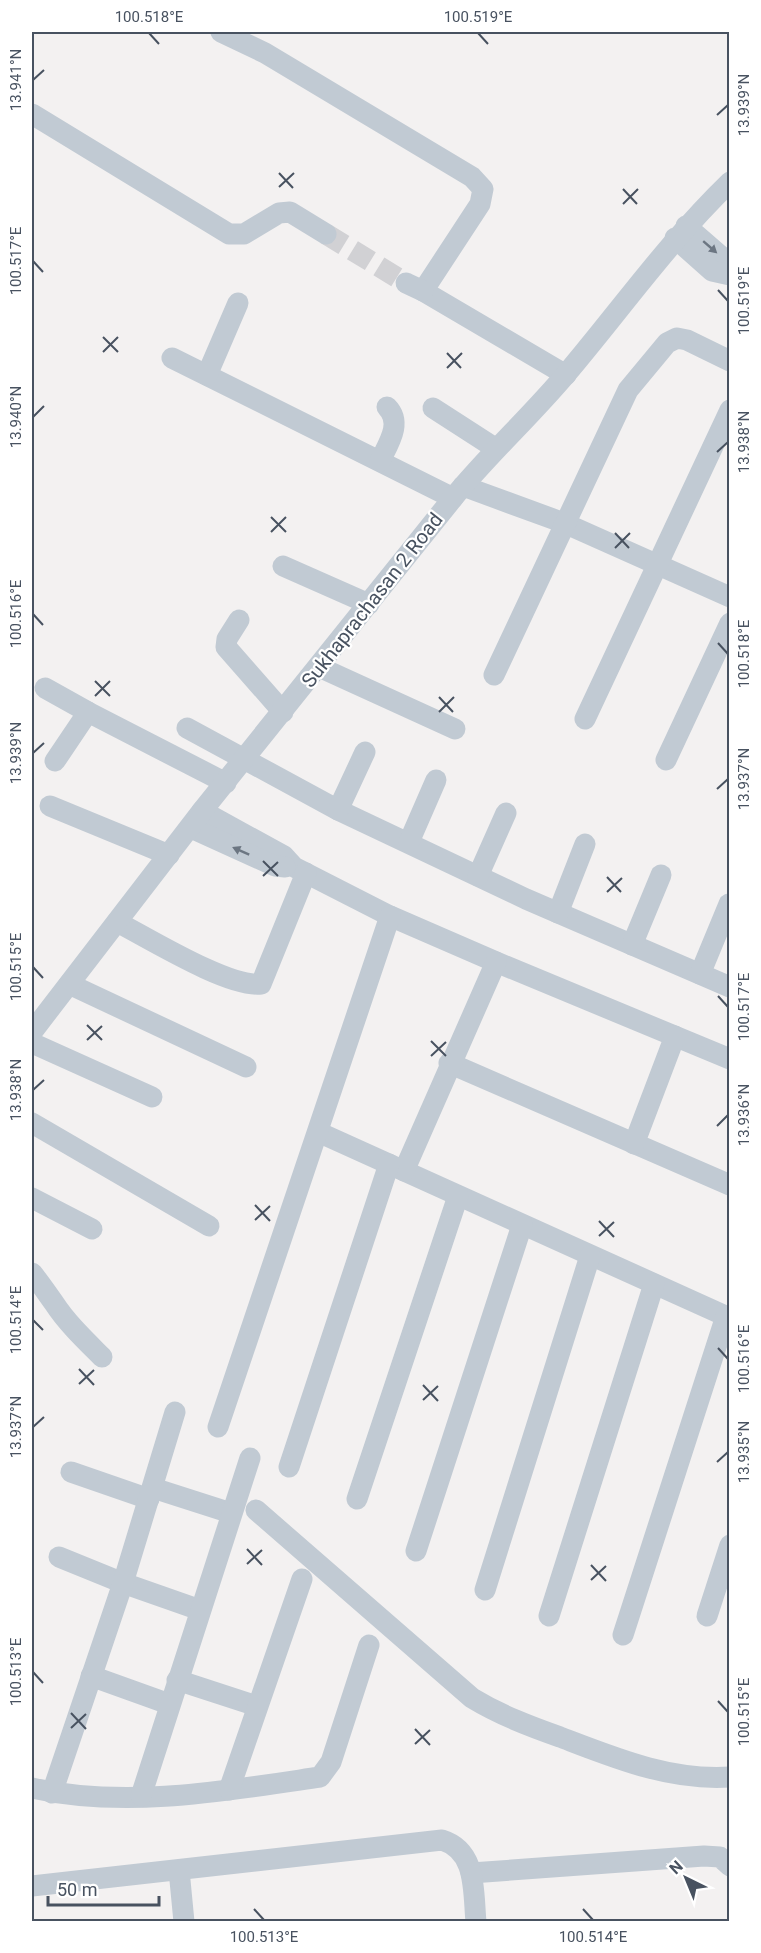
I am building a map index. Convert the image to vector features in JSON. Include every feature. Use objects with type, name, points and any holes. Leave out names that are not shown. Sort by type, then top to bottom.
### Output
[{"type":"street","points":[[221,32],[265,53],[472,177],[483,189],[480,204],[415,287],[566,375]]},
{"type":"street","points":[[32,114],[229,234],[244,234],[279,213],[290,212],[326,234]]},
{"type":"street","name":"Sukhaprachasan 2 Road","points":[[32,1032],[39,1009],[69,984],[196,819],[246,760],[458,492],[495,448],[566,375],[680,232],[729,182]]},
{"type":"street","points":[[680,232],[712,271],[728,274]]},
{"type":"street","points":[[207,375],[238,303]]},
{"type":"street","points":[[494,675],[628,390],[667,343],[677,338],[687,340],[729,361]]},
{"type":"street","points":[[172,358],[380,461],[458,492],[564,523],[729,597]]},
{"type":"street","points":[[380,461],[393,434],[395,423],[393,413],[387,406]]},
{"type":"street","points":[[433,408],[495,448]]},
{"type":"street","points":[[585,719],[729,410]]},
{"type":"street","points":[[284,566],[369,604]]},
{"type":"street","points":[[239,620],[227,639],[226,647],[283,712]]},
{"type":"street","points":[[666,760],[729,623]]},
{"type":"street","points":[[319,668],[455,729]]},
{"type":"street","points":[[45,688],[226,783]]},
{"type":"street","points":[[56,761],[88,712]]},
{"type":"street","points":[[187,728],[338,810],[558,913],[729,987]]},
{"type":"street","points":[[338,810],[365,752]]},
{"type":"street","points":[[409,842],[436,780]]},
{"type":"street","points":[[50,806],[169,855]]},
{"type":"street","points":[[478,876],[506,813]]},
{"type":"street","points":[[196,819],[275,866],[300,870],[390,916],[729,1059]]},
{"type":"street","points":[[558,913],[585,844]]},
{"type":"street","points":[[117,922],[200,965],[250,986],[261,984],[300,870]]},
{"type":"street","points":[[632,945],[661,875]]},
{"type":"street","points":[[700,974],[729,904]]},
{"type":"street","points":[[218,1427],[390,916]]},
{"type":"street","points":[[289,1467],[396,1168],[449,1063],[496,962]]},
{"type":"street","points":[[69,984],[246,1067]]},
{"type":"street","points":[[634,1144],[675,1036]]},
{"type":"street","points":[[32,1042],[152,1097]]},
{"type":"street","points":[[449,1063],[729,1185]]},
{"type":"street","points":[[32,1123],[209,1226]]},
{"type":"street","points":[[318,1132],[728,1317],[623,1635]]},
{"type":"street","points":[[357,1499],[458,1196]]},
{"type":"street","points":[[32,1198],[92,1229]]},
{"type":"street","points":[[416,1551],[522,1225]]},
{"type":"street","points":[[485,1590],[590,1256]]},
{"type":"street","points":[[32,1273],[50,1293],[52,1301],[69,1323],[102,1358]]},
{"type":"street","points":[[549,1616],[654,1284]]},
{"type":"street","points":[[175,1412],[123,1583],[91,1676],[42,1790],[85,1797],[141,1796],[229,1790],[320,1777],[331,1762],[369,1645]]},
{"type":"street","points":[[141,1796],[250,1458]]},
{"type":"street","points":[[71,1472],[231,1513]]},
{"type":"street","points":[[256,1510],[472,1698],[496,1713],[634,1766],[712,1778],[729,1778]]},
{"type":"street","points":[[707,1616],[729,1545]]},
{"type":"street","points":[[59,1557],[123,1583],[200,1610]]},
{"type":"street","points":[[229,1790],[302,1579]]},
{"type":"street","points":[[91,1676],[169,1704]]},
{"type":"street","points":[[177,1680],[257,1706]]},
{"type":"street","points":[[32,1886],[442,1840],[454,1844],[469,1862],[476,1922]]},
{"type":"street","points":[[471,1873],[704,1856],[720,1857],[729,1866]]},
{"type":"street","points":[[179,1870],[184,1922]]},
{"type":"tunnel","points":[[326,234],[406,283]]}]
